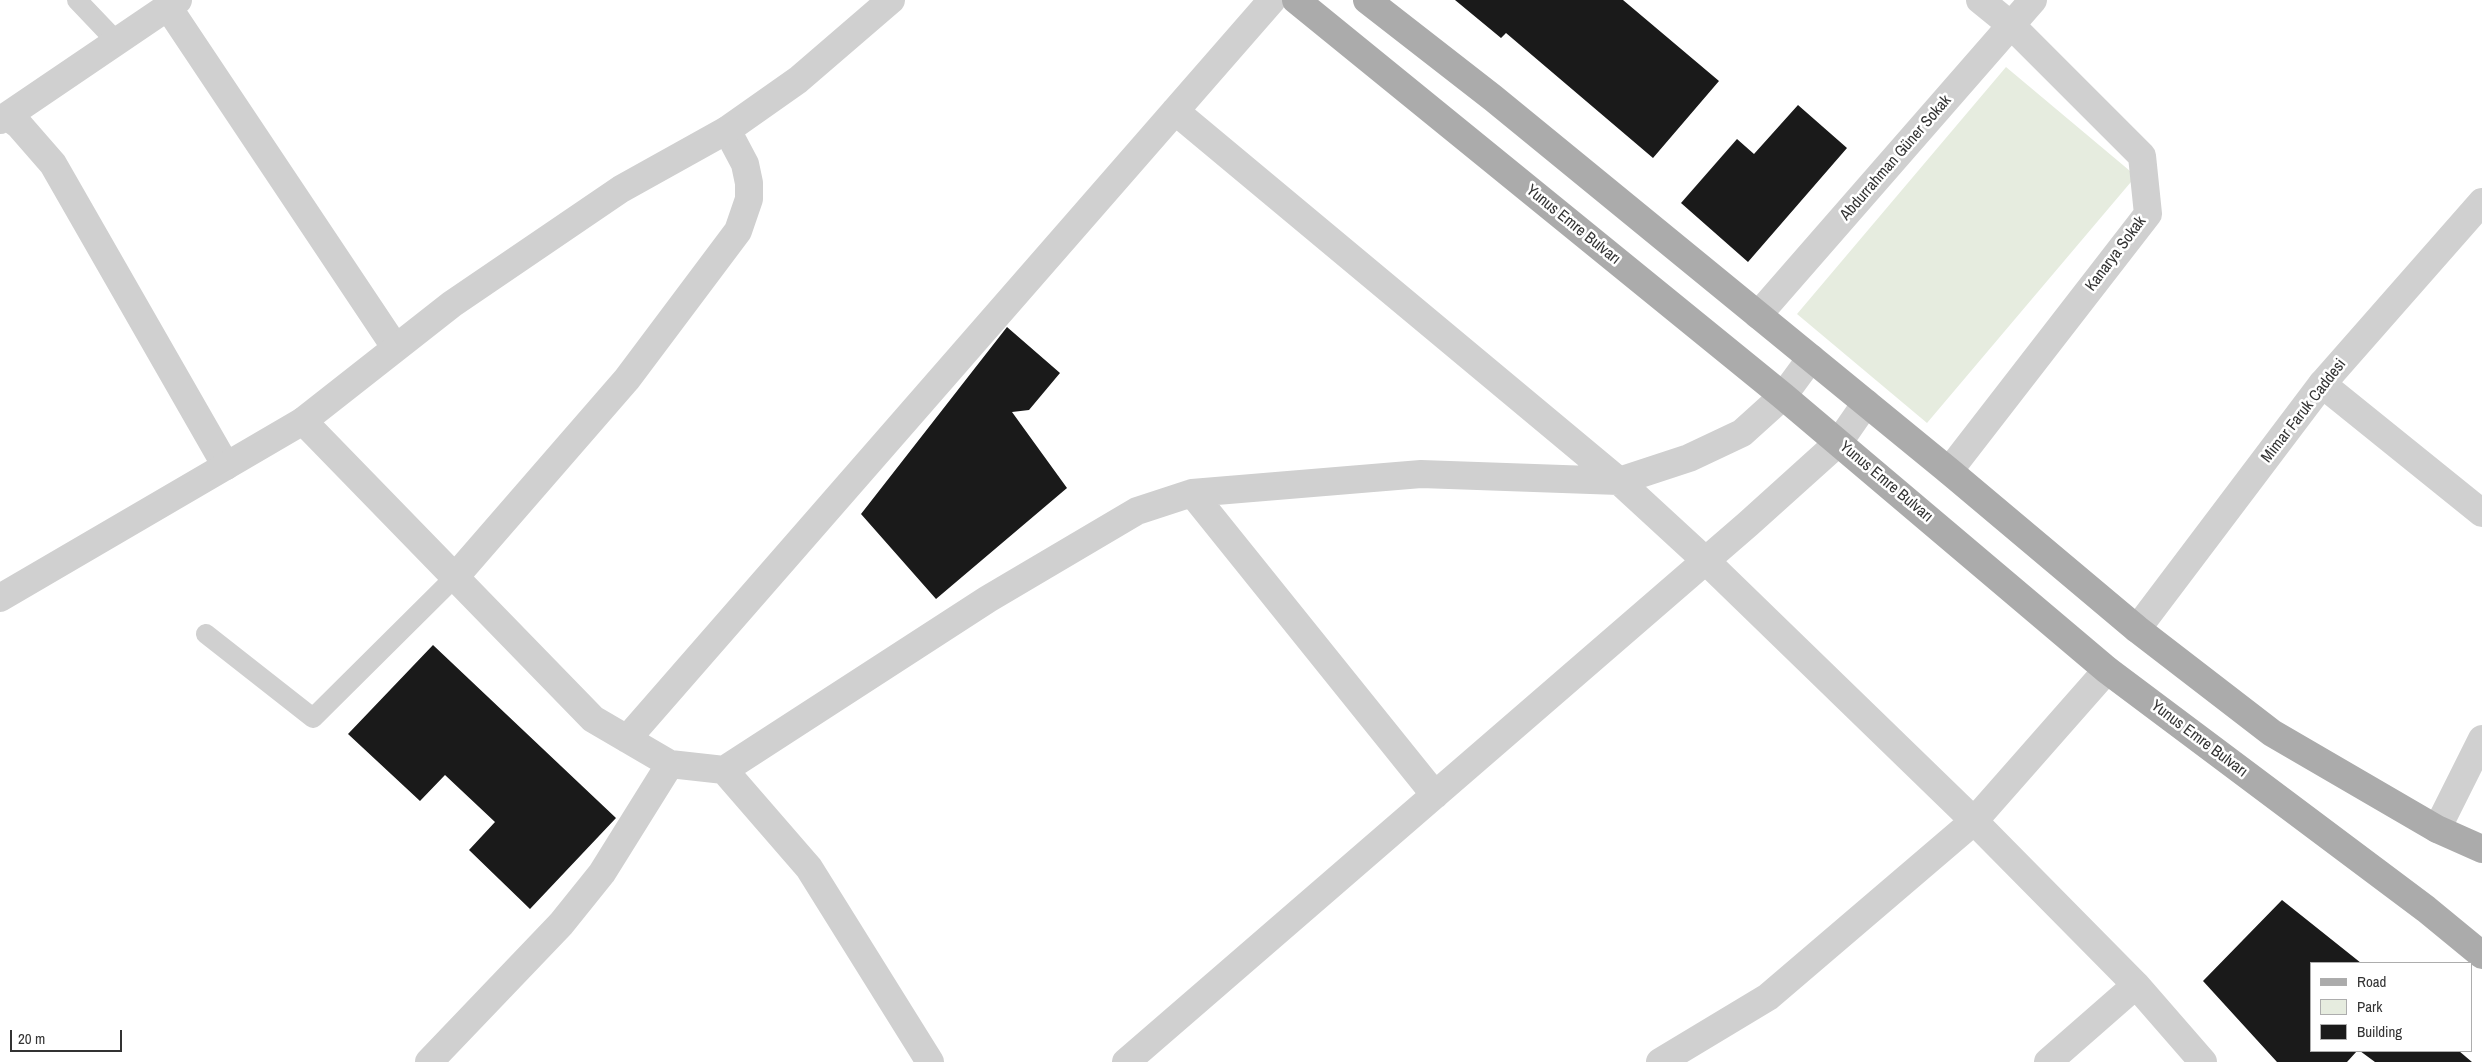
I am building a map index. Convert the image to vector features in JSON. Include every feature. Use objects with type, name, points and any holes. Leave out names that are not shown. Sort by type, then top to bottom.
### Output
[{"type":"main road","name":"Yunus Emre Bulvarı","points":[[1296,0],[1839,442],[2107,670],[2426,909],[2482,955]]},
{"type":"main road","points":[[1367,0],[1500,104],[1811,358],[2137,629],[2272,733],[2437,830],[2482,849]]},
{"type":"street","points":[[0,598],[303,421],[452,304],[621,189],[726,130],[798,80],[891,0]]},
{"type":"street","points":[[627,739],[1272,0]]},
{"type":"street","name":"Kanarya Sokak","points":[[1949,471],[2148,214],[2142,156],[2012,26],[1980,0]]},
{"type":"street","name":"Abdurrahman Güner Sokak","points":[[1758,315],[2033,0]]},
{"type":"street","points":[[226,466],[52,164],[31,137],[3,118],[173,4],[395,347]]},
{"type":"street","points":[[1175,111],[1619,481],[1706,561],[1974,821],[2136,985],[2203,1062]]},
{"type":"street","points":[[455,577],[627,379],[738,231],[749,199],[746,164],[726,130]]},
{"type":"street","name":"Mimar Faruk Caddesi","points":[[2137,629],[2322,384],[2482,202]]},
{"type":"street","points":[[303,421],[593,719],[670,764],[724,770],[988,599],[1138,510],[1192,493],[1421,474],[1619,481],[1689,458],[1742,433],[1783,396],[1811,358]]},
{"type":"street","points":[[2322,384],[2482,513]]},
{"type":"street","points":[[1126,1062],[1706,561],[1839,442],[1866,403]]},
{"type":"street","points":[[1192,493],[1435,795]]},
{"type":"street","points":[[1660,1062],[1768,997],[1974,821],[2107,670]]},
{"type":"street","points":[[2437,830],[2482,739]]},
{"type":"street","points":[[429,1062],[561,924],[602,873],[670,764]]},
{"type":"street","points":[[724,770],[808,868],[930,1062]]},
{"type":"street","points":[[2048,1062],[2136,985]]},
{"type":"lane","points":[[77,0],[116,42]]},
{"type":"lane","points":[[206,634],[313,718],[455,577]]},
{"type":"green space","points":[[2006,67],[2136,176],[1927,423],[1797,314]]},
{"type":"building","points":[[1455,0],[1623,0],[1719,81],[1653,158],[1506,33],[1501,38]]},
{"type":"building","points":[[1798,105],[1847,148],[1748,262],[1681,203],[1737,139],[1754,154]]},
{"type":"building","points":[[1007,327],[1060,373],[1029,410],[1012,412],[1067,488],[936,599],[861,514]]},
{"type":"building","points":[[433,645],[616,818],[530,909],[469,850],[495,822],[445,775],[420,801],[348,734]]},
{"type":"building","points":[[2282,900],[2360,962],[2310,962],[2310,1052],[2356,1052],[2347,1062],[2277,1062],[2203,981]]},
{"type":"building","points":[[2361,1052],[2460,1052],[2472,1062],[2375,1062]]}]
